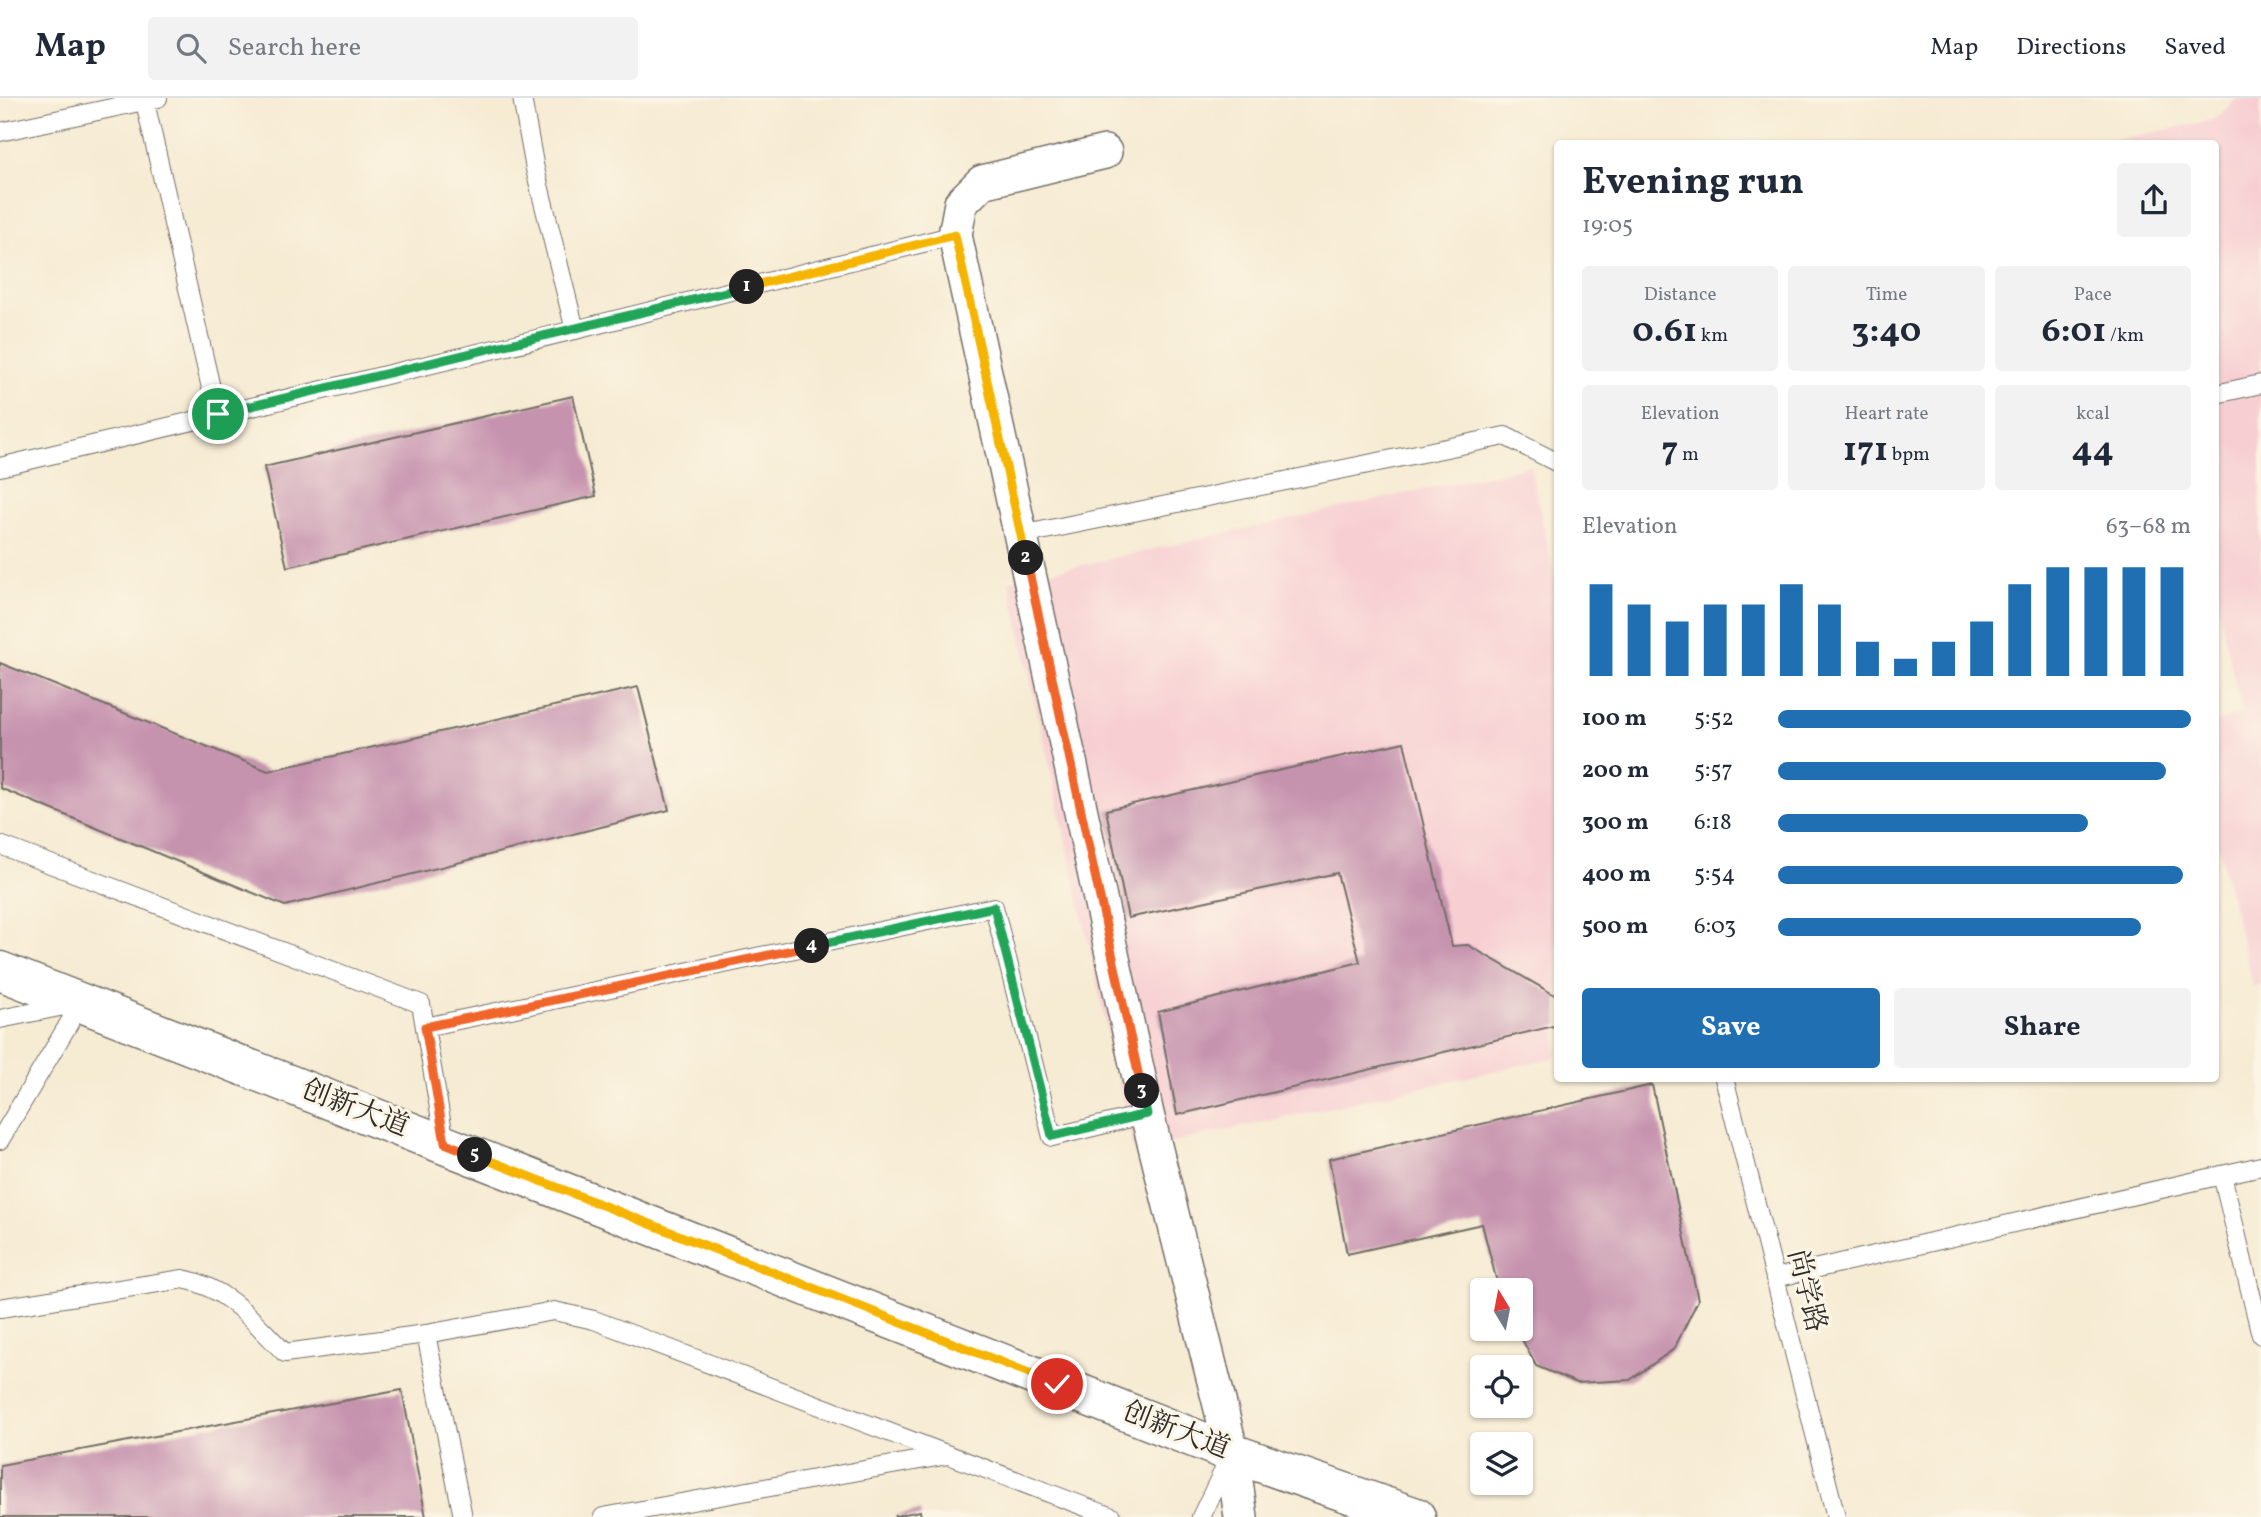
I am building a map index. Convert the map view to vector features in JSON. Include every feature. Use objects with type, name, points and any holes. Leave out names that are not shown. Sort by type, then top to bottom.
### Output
[{"type":"street","points":[[1105,152],[982,181],[961,204],[955,235],[1147,1114],[1232,1453],[1241,1517]]},
{"type":"street","name":"创新大道","points":[[0,971],[1232,1453],[1416,1517]]},
{"type":"lane","points":[[522,98],[535,169],[575,330]]},
{"type":"lane","points":[[0,132],[149,99],[218,414]]},
{"type":"lane","points":[[0,467],[575,330],[955,235]]},
{"type":"lane","points":[[2219,393],[2261,384]]},
{"type":"lane","points":[[1020,535],[1505,436],[1554,461]]},
{"type":"lane","points":[[0,845],[421,1003],[445,1143]]},
{"type":"lane","points":[[425,1027],[994,907],[1052,1136],[1147,1114]]},
{"type":"lane","points":[[0,1019],[80,1003]]},
{"type":"lane","points":[[0,1140],[80,1003]]},
{"type":"lane","name":"尚学路","points":[[1725,1082],[1836,1517]]},
{"type":"lane","points":[[1775,1278],[2261,1166]]},
{"type":"lane","points":[[2222,1175],[2261,1335]]},
{"type":"lane","points":[[0,1308],[183,1279],[211,1288],[236,1304],[285,1353],[426,1335],[554,1311],[594,1320],[1112,1517]]},
{"type":"lane","points":[[426,1335],[463,1517]]},
{"type":"lane","points":[[1201,1517],[1232,1453]]},
{"type":"lane","points":[[603,1517],[948,1455]]},
{"type":"shaded area","points":[[2238,98],[2261,98],[2261,985],[2253,987],[2219,849],[2219,721],[2242,713],[2219,612],[2219,140],[2116,140],[2213,120]]},
{"type":"shaded area","points":[[1530,466],[1554,573],[1554,1058],[1134,1151],[1009,581]]},
{"type":"building","points":[[573,396],[596,496],[287,567],[264,467]]},
{"type":"building","points":[[0,663],[268,771],[638,687],[669,810],[285,906],[0,788]]},
{"type":"building","points":[[1404,742],[1452,946],[1468,945],[1554,995],[1554,1026],[1177,1115],[1158,1012],[1360,962],[1337,873],[1128,918],[1106,810]]},
{"type":"building","points":[[1652,1085],[1698,1300],[1674,1349],[1630,1380],[1577,1383],[1536,1366],[1533,1355],[1530,1355],[1523,1341],[1533,1341],[1533,1278],[1496,1278],[1482,1224],[1347,1254],[1329,1159]]},
{"type":"building","points":[[402,1390],[426,1517],[0,1517],[0,1465]]},
{"type":"building","points":[[920,1511],[921,1517],[895,1517],[895,1516]]},
{"type":"route","points":[[218,414],[575,330],[955,235],[1147,1114],[1052,1136],[994,907],[425,1027],[445,1143],[1057,1384]]}]
